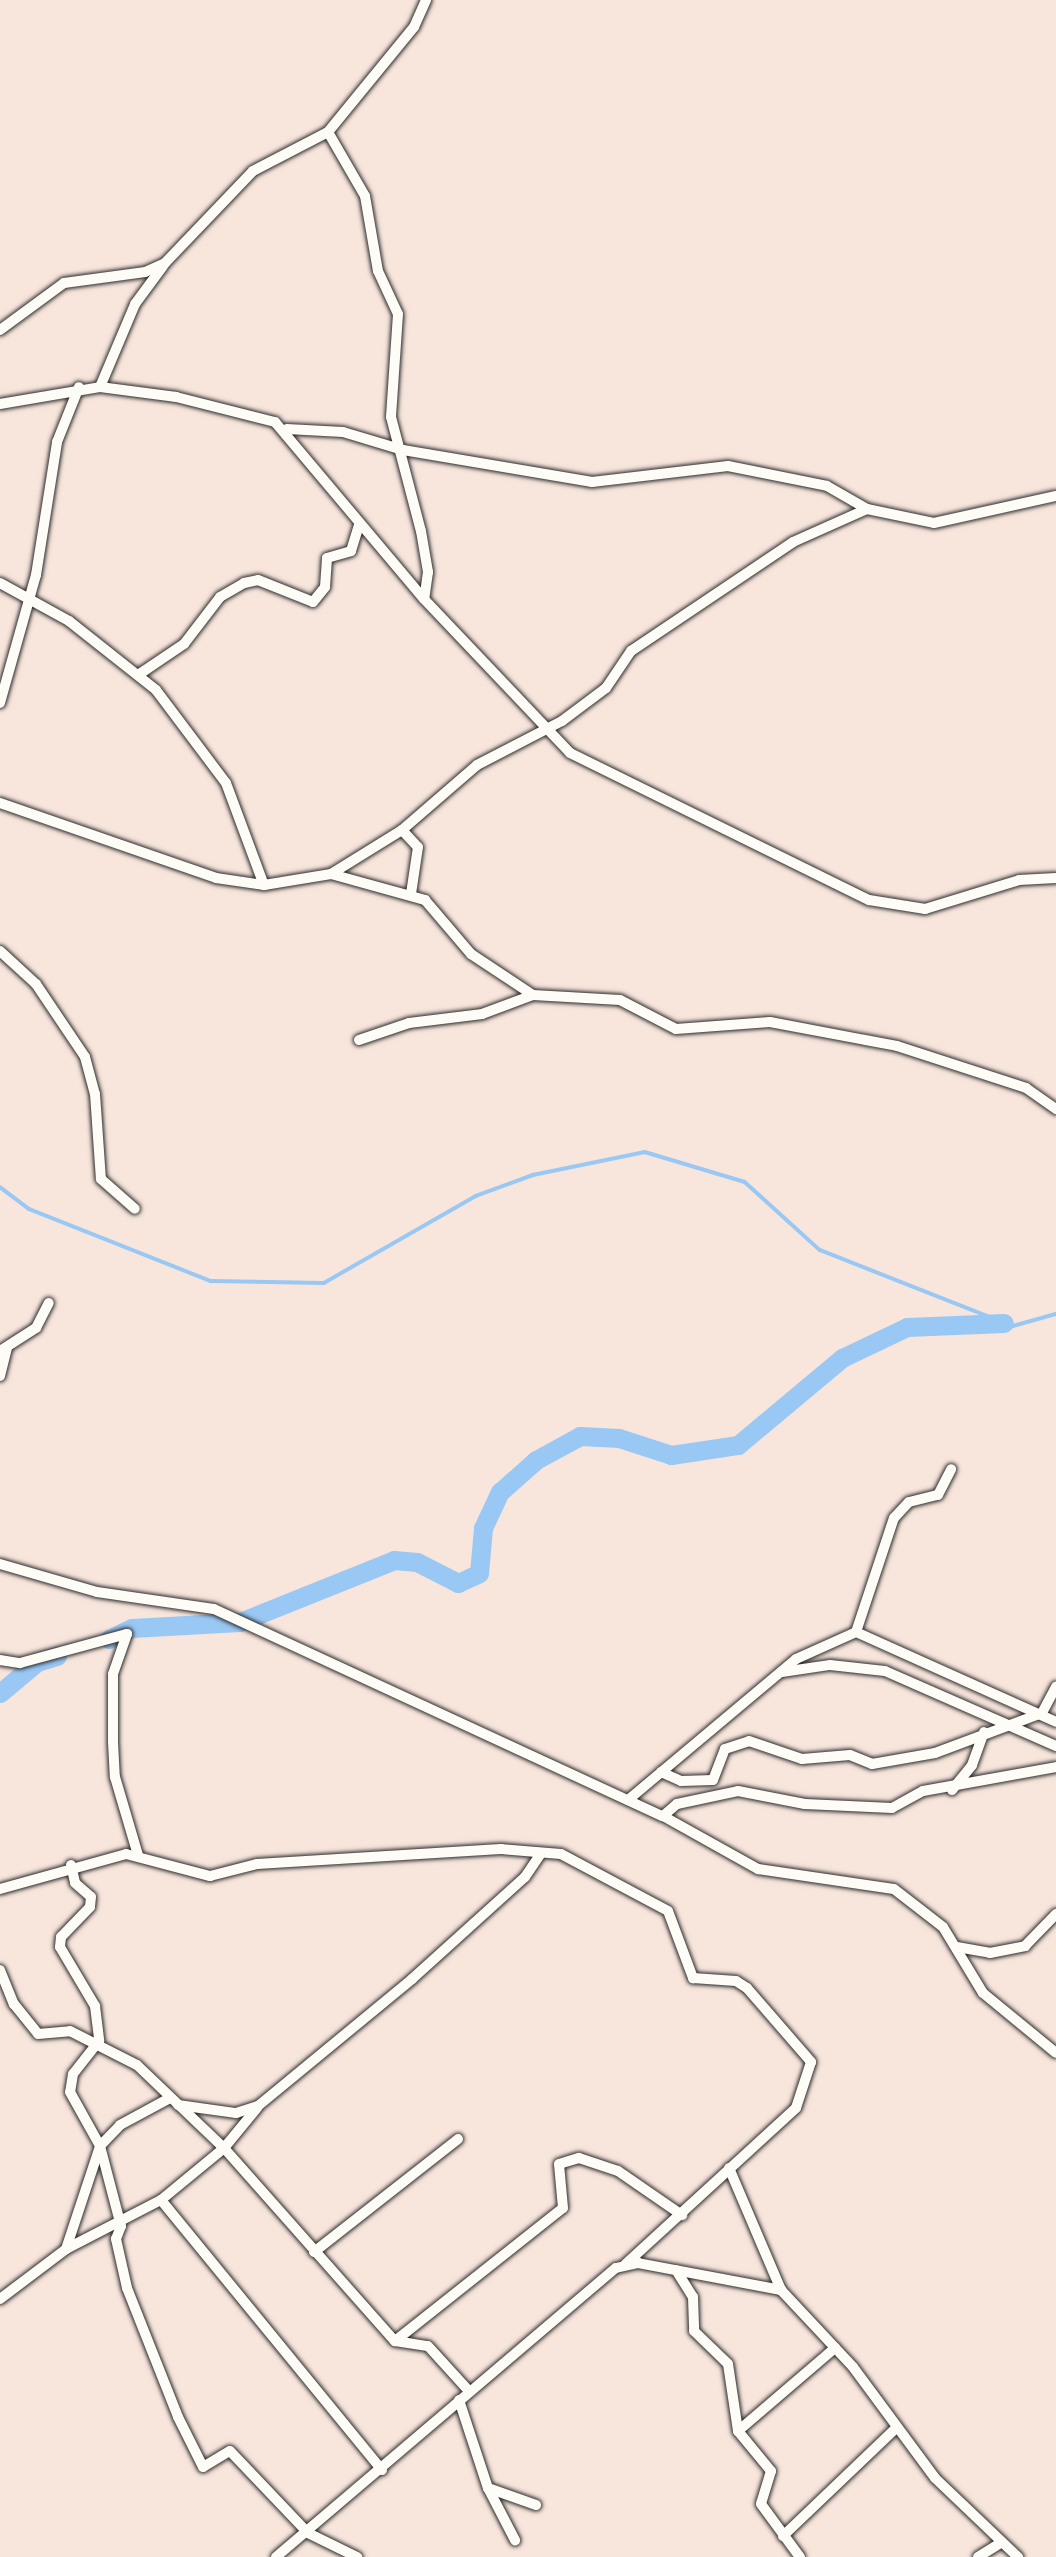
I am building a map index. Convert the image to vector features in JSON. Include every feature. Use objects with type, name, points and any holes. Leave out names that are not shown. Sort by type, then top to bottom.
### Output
[{"type":"street","points":[[100,387],[135,304],[164,263],[253,171],[328,132],[415,27],[426,0]]},
{"type":"street","points":[[328,132],[365,195],[378,271],[398,314],[399,358],[390,402],[428,572],[424,599]]},
{"type":"street","points":[[0,330],[64,283],[145,272],[164,263]]},
{"type":"street","points":[[0,704],[27,598],[57,442],[79,387]]},
{"type":"street","points":[[0,404],[79,387],[100,387],[176,397],[287,429],[342,432],[402,450],[592,482],[728,467],[827,486],[867,509],[934,523],[1056,496]]},
{"type":"street","points":[[287,429],[359,525],[424,599],[547,731],[579,760],[888,905],[950,906],[1018,880],[1056,878]]},
{"type":"street","points":[[0,803],[216,878],[264,885],[331,874],[402,830],[477,765],[547,731],[606,688],[631,651],[706,595],[793,542],[867,509]]},
{"type":"street","points":[[141,673],[184,644],[220,597],[244,583],[258,580],[313,602],[325,587],[327,558],[351,551],[359,525]]},
{"type":"street","points":[[0,583],[141,673],[226,783],[264,885]]},
{"type":"street","points":[[402,830],[418,847],[411,894]]},
{"type":"street","points":[[331,874],[411,894],[436,910],[471,954],[533,995]]},
{"type":"street","points":[[0,951],[36,984],[85,1057],[95,1094],[101,1179],[135,1209]]},
{"type":"street","points":[[359,1040],[410,1023],[482,1014],[533,995],[620,1000],[676,1029],[770,1022],[862,1038],[1026,1088],[1056,1109]]},
{"type":"street","points":[[0,1376],[4,1349],[41,1322],[49,1303]]},
{"type":"street","points":[[628,1800],[782,1672],[856,1632],[894,1518],[909,1502],[938,1495],[951,1469]]},
{"type":"street","points":[[0,1564],[97,1592],[214,1609],[663,1815],[758,1869],[894,1889],[928,1911],[957,1947],[982,1993],[1056,2053]]},
{"type":"street","points":[[856,1632],[1042,1713],[1056,1722]]},
{"type":"street","points":[[0,1660],[20,1663],[127,1634],[113,1674],[113,1742],[116,1777],[138,1855]]},
{"type":"street","points":[[782,1672],[830,1665],[885,1671],[1056,1746]]},
{"type":"street","points":[[661,1772],[681,1781],[713,1780],[725,1749],[748,1741],[802,1759],[850,1755],[872,1764],[935,1753],[1042,1713],[1056,1687]]},
{"type":"street","points":[[953,1790],[972,1765],[990,1717]]},
{"type":"street","points":[[663,1815],[677,1804],[738,1791],[805,1804],[892,1808],[923,1791],[953,1790],[1056,1767]]},
{"type":"street","points":[[0,1889],[71,1865],[138,1855],[210,1876],[257,1864],[415,1851],[561,1854],[668,1911],[693,1978],[736,1981],[747,1988],[811,2063],[796,2108],[729,2168],[682,2215],[626,2264],[594,2283],[382,2470],[276,2557]]},
{"type":"street","points":[[0,2299],[66,2249],[121,2226],[161,2200],[225,2148],[258,2106],[412,1979],[525,1877],[541,1853]]},
{"type":"street","points":[[71,1865],[75,1883],[91,1897],[90,1907],[61,1937],[60,1947],[95,2006],[99,2041],[69,2083],[73,2103],[100,2147],[121,2226],[116,2239],[127,2288],[203,2467],[230,2451],[308,2533],[358,2557]]},
{"type":"street","points":[[957,1947],[990,1953],[1025,1946],[1056,1914]]},
{"type":"street","points":[[0,1969],[14,2004],[38,2034],[70,2031],[99,2041],[174,2101],[225,2148],[314,2252],[396,2341],[428,2346],[469,2391]]},
{"type":"street","points":[[66,2249],[100,2147],[120,2125],[174,2101],[236,2113],[258,2106]]},
{"type":"street","points":[[314,2252],[458,2139]]},
{"type":"street","points":[[396,2341],[563,2208],[559,2164],[579,2158],[618,2171],[682,2215]]},
{"type":"street","points":[[729,2168],[781,2290],[835,2348],[894,2430],[1000,2543],[1018,2557]]},
{"type":"street","points":[[161,2200],[382,2470]]},
{"type":"street","points":[[626,2264],[677,2270],[781,2290]]},
{"type":"street","points":[[677,2270],[693,2297],[694,2331],[728,2364],[738,2431],[771,2471],[761,2504],[794,2555]]},
{"type":"street","points":[[738,2431],[835,2348]]},
{"type":"street","points":[[459,2400],[488,2488],[515,2540]]},
{"type":"street","points":[[783,2536],[894,2430]]},
{"type":"street","points":[[488,2488],[536,2505]]},
{"type":"street","points":[[978,2557],[1000,2543]]},
{"type":"waterway","points":[[0,1187],[29,1209],[211,1281],[324,1283],[476,1196],[533,1175],[645,1152],[745,1182],[820,1250],[1013,1326],[1056,1314]]},
{"type":"waterway","points":[[109,1639],[132,1628],[240,1622],[394,1560],[417,1562],[458,1583],[479,1573],[483,1528],[500,1492],[536,1460],[580,1436],[619,1438],[671,1455],[738,1445],[842,1358],[907,1327],[1004,1323]]},
{"type":"waterway","points":[[0,1693],[37,1662],[57,1656]]}]
